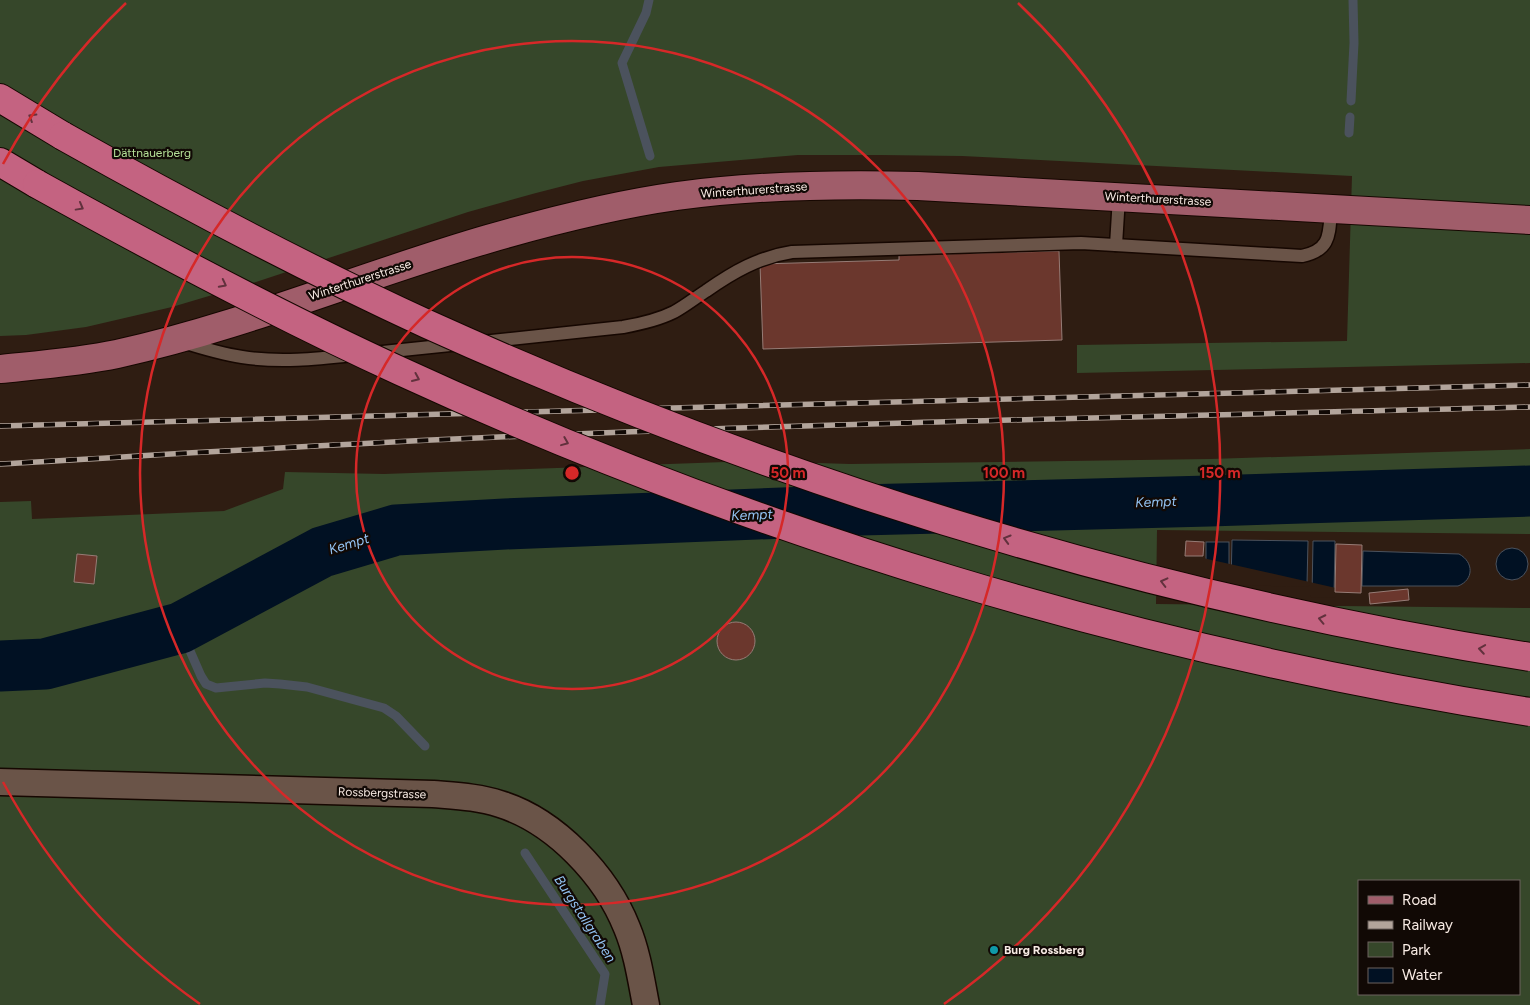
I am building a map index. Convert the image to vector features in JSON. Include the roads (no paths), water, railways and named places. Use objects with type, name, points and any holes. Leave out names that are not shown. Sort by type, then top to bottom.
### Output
[{"type":"highway","points":[[0,98],[63,136],[216,220],[425,323],[496,355],[638,413],[783,467],[1004,539],[1154,580],[1382,631],[1530,657]]},
{"type":"highway","points":[[0,162],[200,273],[313,330],[474,404],[691,492],[933,574],[1141,632],[1303,670],[1449,699],[1530,712]]},
{"type":"main road","name":"Winterthurerstrasse","points":[[0,369],[79,361],[176,340],[487,239],[600,210],[678,196],[745,189],[837,185],[956,188],[1530,220]]},
{"type":"street","name":"Rossbergstrasse","points":[[0,782],[433,794],[471,797],[500,804],[523,813],[565,842],[604,886],[618,906],[627,928],[635,952],[646,1005]]},
{"type":"lane","points":[[1116,244],[1119,197]]},
{"type":"lane","points":[[176,340],[210,351],[269,360],[320,358],[622,327],[643,323],[673,312],[734,272],[771,256],[792,252],[1063,243],[1116,244],[1302,256],[1318,251],[1326,242],[1331,210]]},
{"type":"water","points":[[1232,540],[1308,541],[1307,584],[1231,583]]},
{"type":"water","points":[[1313,541],[1335,541],[1334,595],[1312,595]]},
{"type":"water","points":[[1206,542],[1229,542],[1229,580],[1206,580]]},
{"type":"water","points":[[1512,548],[1524,552],[1528,564],[1524,576],[1512,580],[1500,576],[1496,564],[1500,552]]},
{"type":"water","points":[[1363,551],[1459,554],[1464,557],[1470,571],[1467,580],[1458,586],[1362,586]]},
{"type":"waterway","points":[[649,0],[646,13],[622,63],[650,156]]},
{"type":"waterway","points":[[1351,101],[1354,43],[1353,0]]},
{"type":"waterway","points":[[1349,133],[1350,117]]},
{"type":"waterway","name":"Kempt","points":[[0,666],[45,664],[180,628],[322,552],[396,530],[860,510],[1530,491]]},
{"type":"waterway","points":[[180,628],[206,684],[216,688],[265,683],[307,687],[384,708],[396,716],[425,746]]},
{"type":"waterway","name":"Burgstallgraben","points":[[525,853],[605,974],[600,1005]]},
{"type":"railway","points":[[0,426],[1530,385]]},
{"type":"railway","points":[[0,464],[476,438],[739,428],[1530,407]]},
{"type":"place","name":"Burg Rossberg","points":[[994,950]]},
{"type":"park label","name":"Dättnauerberg","points":[[152,153]]}]
